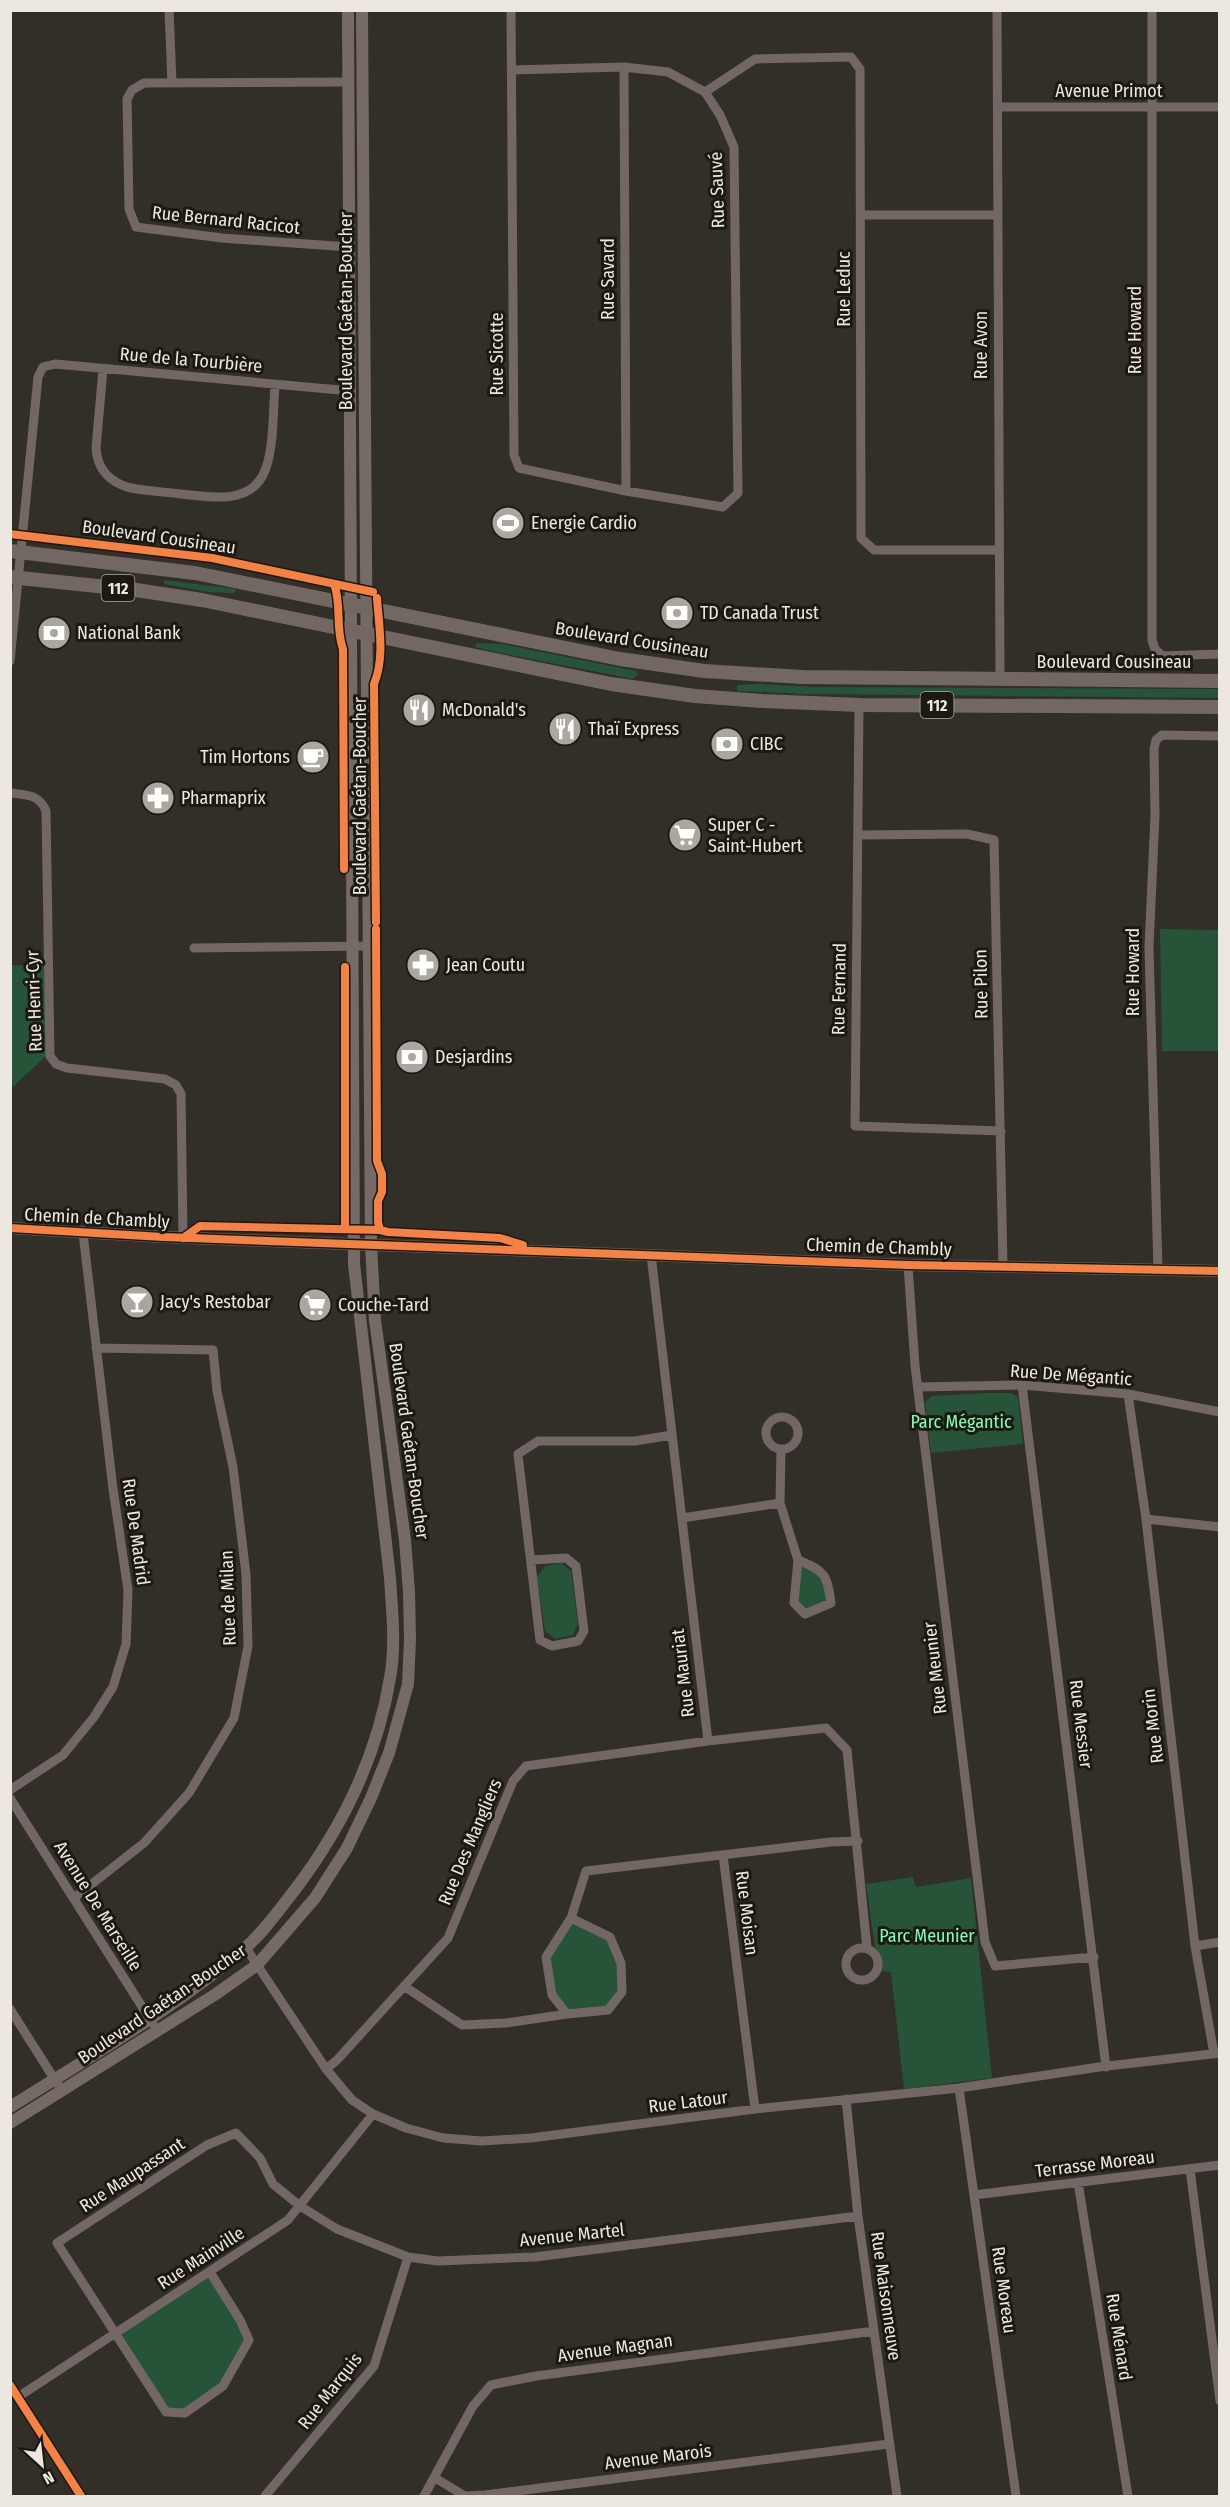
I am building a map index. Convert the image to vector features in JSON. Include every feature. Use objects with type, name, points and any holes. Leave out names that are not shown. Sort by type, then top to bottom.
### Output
[{"type":"main road","name":"Boulevard Cousineau","points":[[16,551],[188,571],[620,659],[690,669],[802,677],[1220,681]]},
{"type":"main road","name":"112","points":[[15,577],[174,595],[655,691],[745,700],[859,705],[1220,707]]},
{"type":"street","points":[[169,10],[172,83]]},
{"type":"street","name":"Boulevard Gaétan-Boucher","points":[[10,2107],[206,1980],[246,1948],[273,1918],[316,1861],[356,1793],[375,1744],[390,1677],[393,1628],[390,1578],[357,1294],[354,1244],[348,10]]},
{"type":"street","name":"Boulevard Gaétan-Boucher","points":[[10,2123],[216,1994],[257,1965],[315,1898],[347,1848],[372,1798],[389,1753],[408,1684],[409,1592],[403,1528],[375,1320],[371,1245],[362,10]]},
{"type":"street","name":"Rue Sicotte","points":[[511,10],[514,455],[520,470],[723,507],[738,493]]},
{"type":"street","name":"Rue Avon","points":[[997,10],[1000,679]]},
{"type":"street","name":"Rue Howard","points":[[1152,10],[1152,640],[1155,649],[1162,656],[1220,654]]},
{"type":"street","name":"Rue Leduc","points":[[705,92],[755,59],[851,57],[860,69],[861,538],[874,550],[998,550]]},
{"type":"street","name":"Rue Sauvé","points":[[512,70],[624,67],[668,72],[705,92],[720,115],[734,147],[738,493]]},
{"type":"street","name":"Rue Savard","points":[[624,67],[626,491]]},
{"type":"street","name":"Rue Bernard Racicot","points":[[348,82],[144,83],[132,90],[127,99],[129,209],[136,227],[222,238],[349,247]]},
{"type":"street","name":"Avenue Primot","points":[[998,107],[1220,106]]},
{"type":"street","points":[[861,215],[997,215]]},
{"type":"street","name":"Rue de la Tourbière","points":[[10,661],[16,551],[40,372],[51,364],[351,391]]},
{"type":"street","name":"Rue de la Tourbière","points":[[103,369],[96,448],[97,457],[106,474],[117,484],[127,488],[220,498],[244,494],[256,485],[264,473],[268,457],[275,385]]},
{"type":"street","name":"Rue Fernand","points":[[859,705],[855,1126],[1001,1131]]},
{"type":"street","name":"Rue Howard","points":[[1158,1269],[1149,947],[1155,815],[1154,749],[1156,740],[1162,735],[1220,736]]},
{"type":"street","name":"Rue Henri-Cyr","points":[[10,793],[33,795],[43,802],[46,811],[50,1056],[56,1064],[67,1068],[165,1079],[176,1085],[181,1094],[183,1238]]},
{"type":"street","points":[[351,805],[355,805],[359,810],[368,847]]},
{"type":"street","name":"Rue Pilon","points":[[858,835],[967,834],[994,840],[1003,1265]]},
{"type":"street","points":[[194,948],[369,946]]},
{"type":"street","name":"Chemin de Chambly","points":[[10,1228],[183,1238],[651,1255],[1220,1271]]},
{"type":"street","name":"Rue De Madrid","points":[[10,1790],[63,1755],[94,1718],[113,1687],[126,1644],[128,1590],[83,1233]]},
{"type":"street","name":"Rue Mauriat","points":[[651,1255],[708,1741],[826,1728],[847,1750],[867,1948]]},
{"type":"street","name":"Rue Meunier","points":[[908,1264],[918,1387],[985,1942],[995,1966],[1094,1957]]},
{"type":"street","name":"Rue de Milan","points":[[74,1898],[144,1843],[189,1792],[234,1718],[248,1646],[246,1574],[233,1467],[217,1391],[213,1350],[96,1348]]},
{"type":"street","name":"Rue De Mégantic","points":[[918,1387],[1022,1385],[1128,1394],[1220,1412]]},
{"type":"street","name":"Rue Messier","points":[[1022,1385],[1106,2067]]},
{"type":"street","name":"Rue Morin","points":[[1128,1394],[1146,1520],[1195,1946],[1217,2054]]},
{"type":"street","points":[[531,1560],[566,1557],[576,1566],[584,1631],[578,1641],[552,1646],[540,1640],[518,1454],[538,1441],[635,1441],[672,1435]]},
{"type":"street","points":[[781,1450],[780,1503],[798,1560],[794,1604],[805,1614],[831,1603],[828,1584],[820,1569],[798,1560]]},
{"type":"street","points":[[682,1518],[780,1503]]},
{"type":"street","points":[[1146,1520],[1220,1527]]},
{"type":"street","name":"Rue Des Mangliers","points":[[326,2069],[337,2060],[448,1938],[513,1781],[526,1766],[708,1741]]},
{"type":"street","name":"Avenue De Marseille","points":[[10,1798],[158,2031]]},
{"type":"street","name":"Rue Moisan","points":[[755,2109],[723,1856],[831,1842],[858,1841]]},
{"type":"street","points":[[567,2014],[552,1995],[546,1957],[571,1918],[586,1871],[723,1856]]},
{"type":"street","points":[[404,1986],[462,2025],[506,2023],[608,2010],[622,1992],[621,1963],[609,1937],[571,1918]]},
{"type":"street","points":[[1195,1946],[1220,1942]]},
{"type":"street","name":"Rue Latour","points":[[246,1948],[326,2069],[352,2100],[373,2114],[406,2128],[443,2138],[482,2141],[531,2138],[755,2109],[959,2088],[1217,2054]]},
{"type":"street","points":[[10,2009],[62,2091]]},
{"type":"street","name":"Rue Moreau","points":[[959,2088],[1016,2496]]},
{"type":"street","name":"Rue Maisonneuve","points":[[846,2099],[858,2216],[897,2496]]},
{"type":"street","name":"Rue Mainville","points":[[18,2397],[288,2220],[373,2114]]},
{"type":"street","name":"Rue Maupassant","points":[[117,2334],[57,2243],[207,2145],[237,2133],[260,2158],[273,2184],[300,2206]]},
{"type":"street","name":"Terrasse Moreau","points":[[974,2195],[1220,2165]]},
{"type":"street","points":[[1190,2169],[1220,2401]]},
{"type":"street","name":"Rue Ménard","points":[[1078,2182],[1128,2496]]},
{"type":"street","name":"Avenue Martel","points":[[300,2206],[337,2229],[408,2258],[438,2260],[535,2257],[858,2216]]},
{"type":"street","name":"Rue Marquis","points":[[265,2496],[374,2366],[408,2258]]},
{"type":"street","points":[[117,2334],[166,2412],[185,2413],[223,2386],[249,2340],[240,2320],[210,2272]]},
{"type":"street","name":"Avenue Magnan","points":[[424,2496],[473,2406],[491,2385],[548,2374],[874,2331]]},
{"type":"street","points":[[10,2385],[81,2496]]},
{"type":"street","name":"Avenue Marois","points":[[435,2478],[465,2496],[485,2495],[889,2444]]},
{"type":"green space","points":[[164,580],[236,589],[235,593],[208,592],[164,584]]},
{"type":"green space","points":[[476,643],[502,644],[636,671],[638,674],[633,679],[495,652],[475,647]]},
{"type":"green space","points":[[737,685],[814,687],[1219,689],[1220,698],[805,694],[737,691]]},
{"type":"green space","points":[[356,744],[359,745],[362,755],[362,801],[357,800]]},
{"type":"green space","points":[[1160,929],[1219,930],[1219,1051],[1162,1051]]},
{"type":"green space","points":[[10,965],[44,966],[47,1055],[14,1086],[10,1085]]},
{"type":"green space","name":"Parc Mégantic","points":[[1011,1393],[1018,1397],[1023,1444],[931,1453],[925,1402],[932,1396]]},
{"type":"green space","points":[[561,1563],[571,1571],[578,1624],[573,1635],[555,1639],[545,1631],[537,1577],[545,1566]]},
{"type":"green space","points":[[799,1564],[819,1571],[826,1585],[828,1602],[805,1611],[798,1601]]},
{"type":"green space","name":"Parc Meunier","points":[[913,1877],[916,1887],[971,1878],[992,2078],[904,2089],[891,1972],[881,1971],[879,1955],[875,1947],[866,1884]]},
{"type":"green space","points":[[571,1918],[610,1937],[621,1963],[622,1992],[608,2010],[567,2014],[552,1995],[546,1957]]},
{"type":"green space","points":[[210,2272],[249,2340],[223,2386],[185,2413],[166,2412],[117,2334]]},
{"type":"cycle path","points":[[10,534],[212,558],[373,592]]},
{"type":"cycle path","points":[[334,584],[343,649],[344,869]]},
{"type":"cycle path","points":[[376,922],[374,684],[379,664],[380,642],[377,598]]},
{"type":"cycle path","points":[[376,929],[377,1161],[382,1174],[382,1192],[378,1201],[380,1230]]},
{"type":"cycle path","points":[[345,967],[345,1225]]},
{"type":"cycle path","points":[[183,1238],[200,1226],[380,1230],[500,1238],[523,1245]]},
{"type":"cycle path","points":[[10,1228],[163,1237],[908,1265],[1220,1271]]},
{"type":"cycle path","points":[[10,2385],[81,2496]]},
{"type":"place","name":"Energie Cardio","points":[[508,523]]},
{"type":"place","name":"TD Canada Trust","points":[[677,613]]},
{"type":"place","name":"National Bank","points":[[54,633]]},
{"type":"place","name":"McDonald's","points":[[419,710]]},
{"type":"place","name":"Thaï Express","points":[[565,729]]},
{"type":"place","name":"CIBC","points":[[727,744]]},
{"type":"place","name":"Tim Hortons","points":[[313,757]]},
{"type":"place","name":"Pharmaprix","points":[[158,798]]},
{"type":"place","name":"Super C - Saint-Hubert","points":[[685,835]]},
{"type":"place","name":"Jean Coutu","points":[[423,965]]},
{"type":"place","name":"Desjardins","points":[[412,1057]]},
{"type":"place","name":"Jacy's Restobar","points":[[137,1302]]},
{"type":"place","name":"Couche-Tard","points":[[315,1305]]}]
